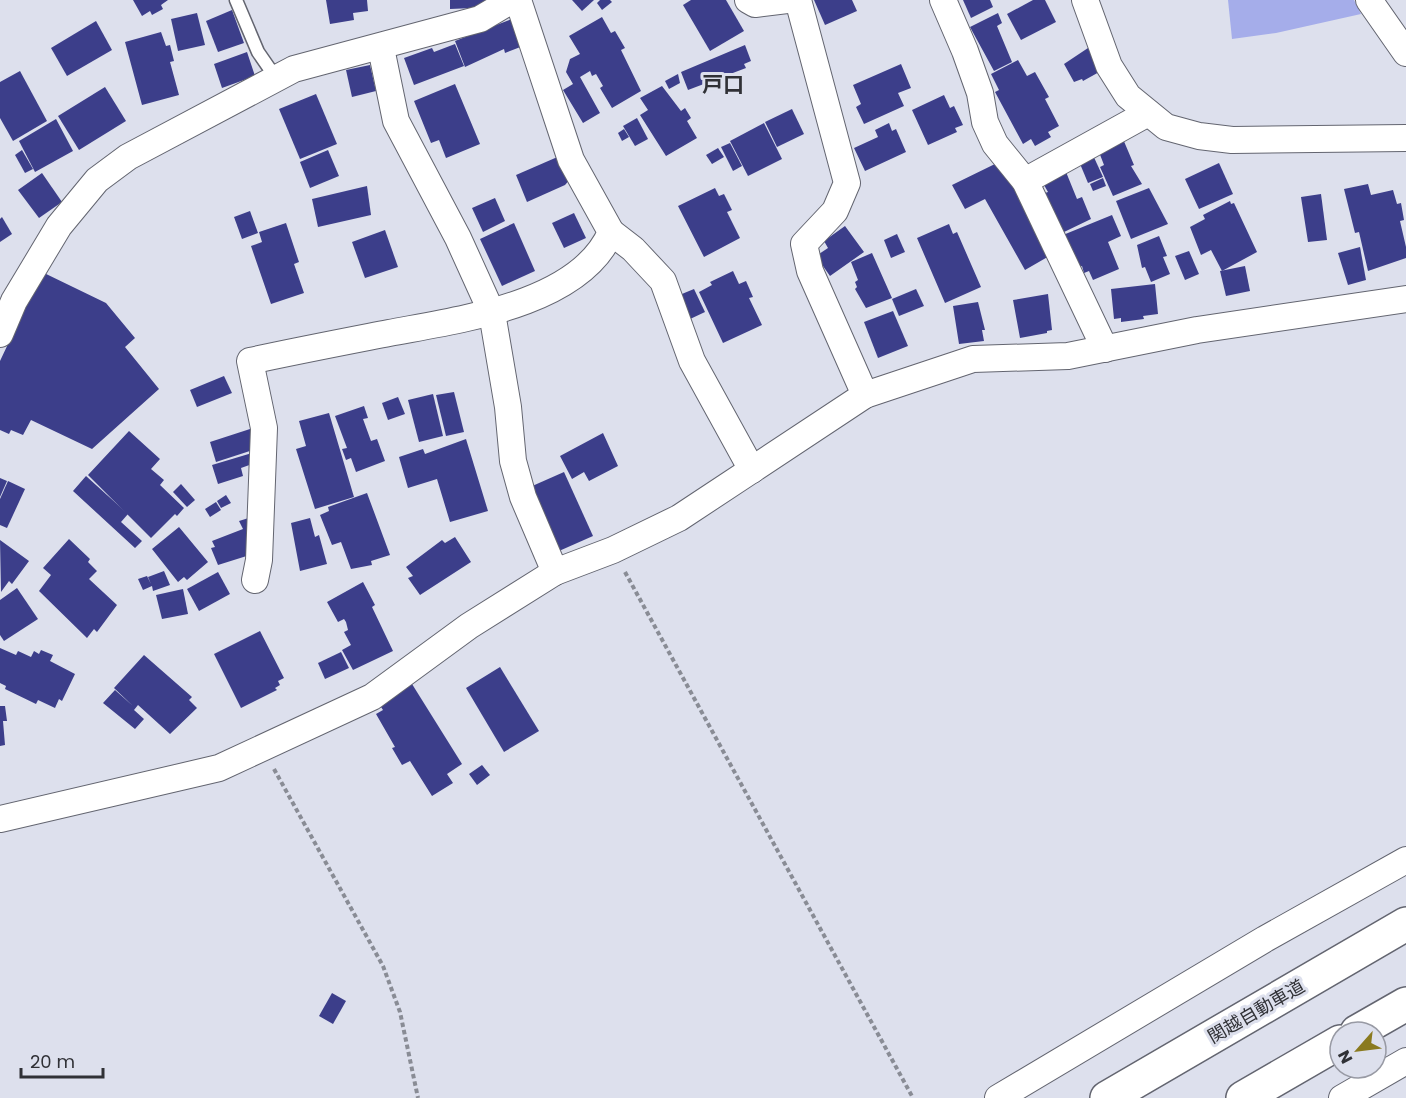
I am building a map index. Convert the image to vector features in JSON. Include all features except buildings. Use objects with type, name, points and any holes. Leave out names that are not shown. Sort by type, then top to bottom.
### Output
[{"type":"highway","name":"関越自動車道","points":[[1107,1098],[1406,924]]},
{"type":"highway","points":[[1378,1020],[1406,1004]]},
{"type":"highway","points":[[1243,1098],[1328,1049]]},
{"type":"street","points":[[0,334],[38,259],[59,226],[98,180],[128,156],[294,69],[381,48],[480,19],[512,0]]},
{"type":"street","points":[[518,0],[571,160],[611,232],[633,249],[663,282],[692,362],[752,470]]},
{"type":"street","points":[[748,0],[755,4],[787,0]]},
{"type":"street","points":[[798,0],[847,183],[835,211],[804,244],[810,271],[865,395]]},
{"type":"street","points":[[943,0],[965,51],[980,93],[985,122],[995,144],[1025,181],[1105,349]]},
{"type":"street","points":[[1085,0],[1109,66],[1128,96],[1166,127],[1199,136],[1232,140],[1406,138]]},
{"type":"street","points":[[1369,0],[1406,53]]},
{"type":"street","points":[[381,48],[396,121],[458,238],[492,313],[508,407],[513,461],[523,497],[555,572]]},
{"type":"street","points":[[1025,181],[1148,113]]},
{"type":"street","points":[[255,580],[259,560],[264,428],[250,360],[492,313],[540,296],[577,273],[607,240],[611,232]]},
{"type":"street","points":[[0,819],[219,768],[372,697],[469,627],[555,572],[613,550],[679,518],[865,395],[973,359],[1068,356],[1197,330],[1406,299]]},
{"type":"street","points":[[998,1098],[1265,939],[1406,860]]},
{"type":"street","points":[[1342,1098],[1406,1061]]},
{"type":"lane","points":[[236,0],[258,52],[276,78]]},
{"type":"path","points":[[613,550],[913,1098]]},
{"type":"path","points":[[262,748],[382,966],[400,1012],[418,1098]]},
{"type":"shaded area","points":[[1228,0],[1354,0],[1361,14],[1276,33],[1232,39]]},
{"type":"district","name":"戸口","points":[[723,84]]}]
